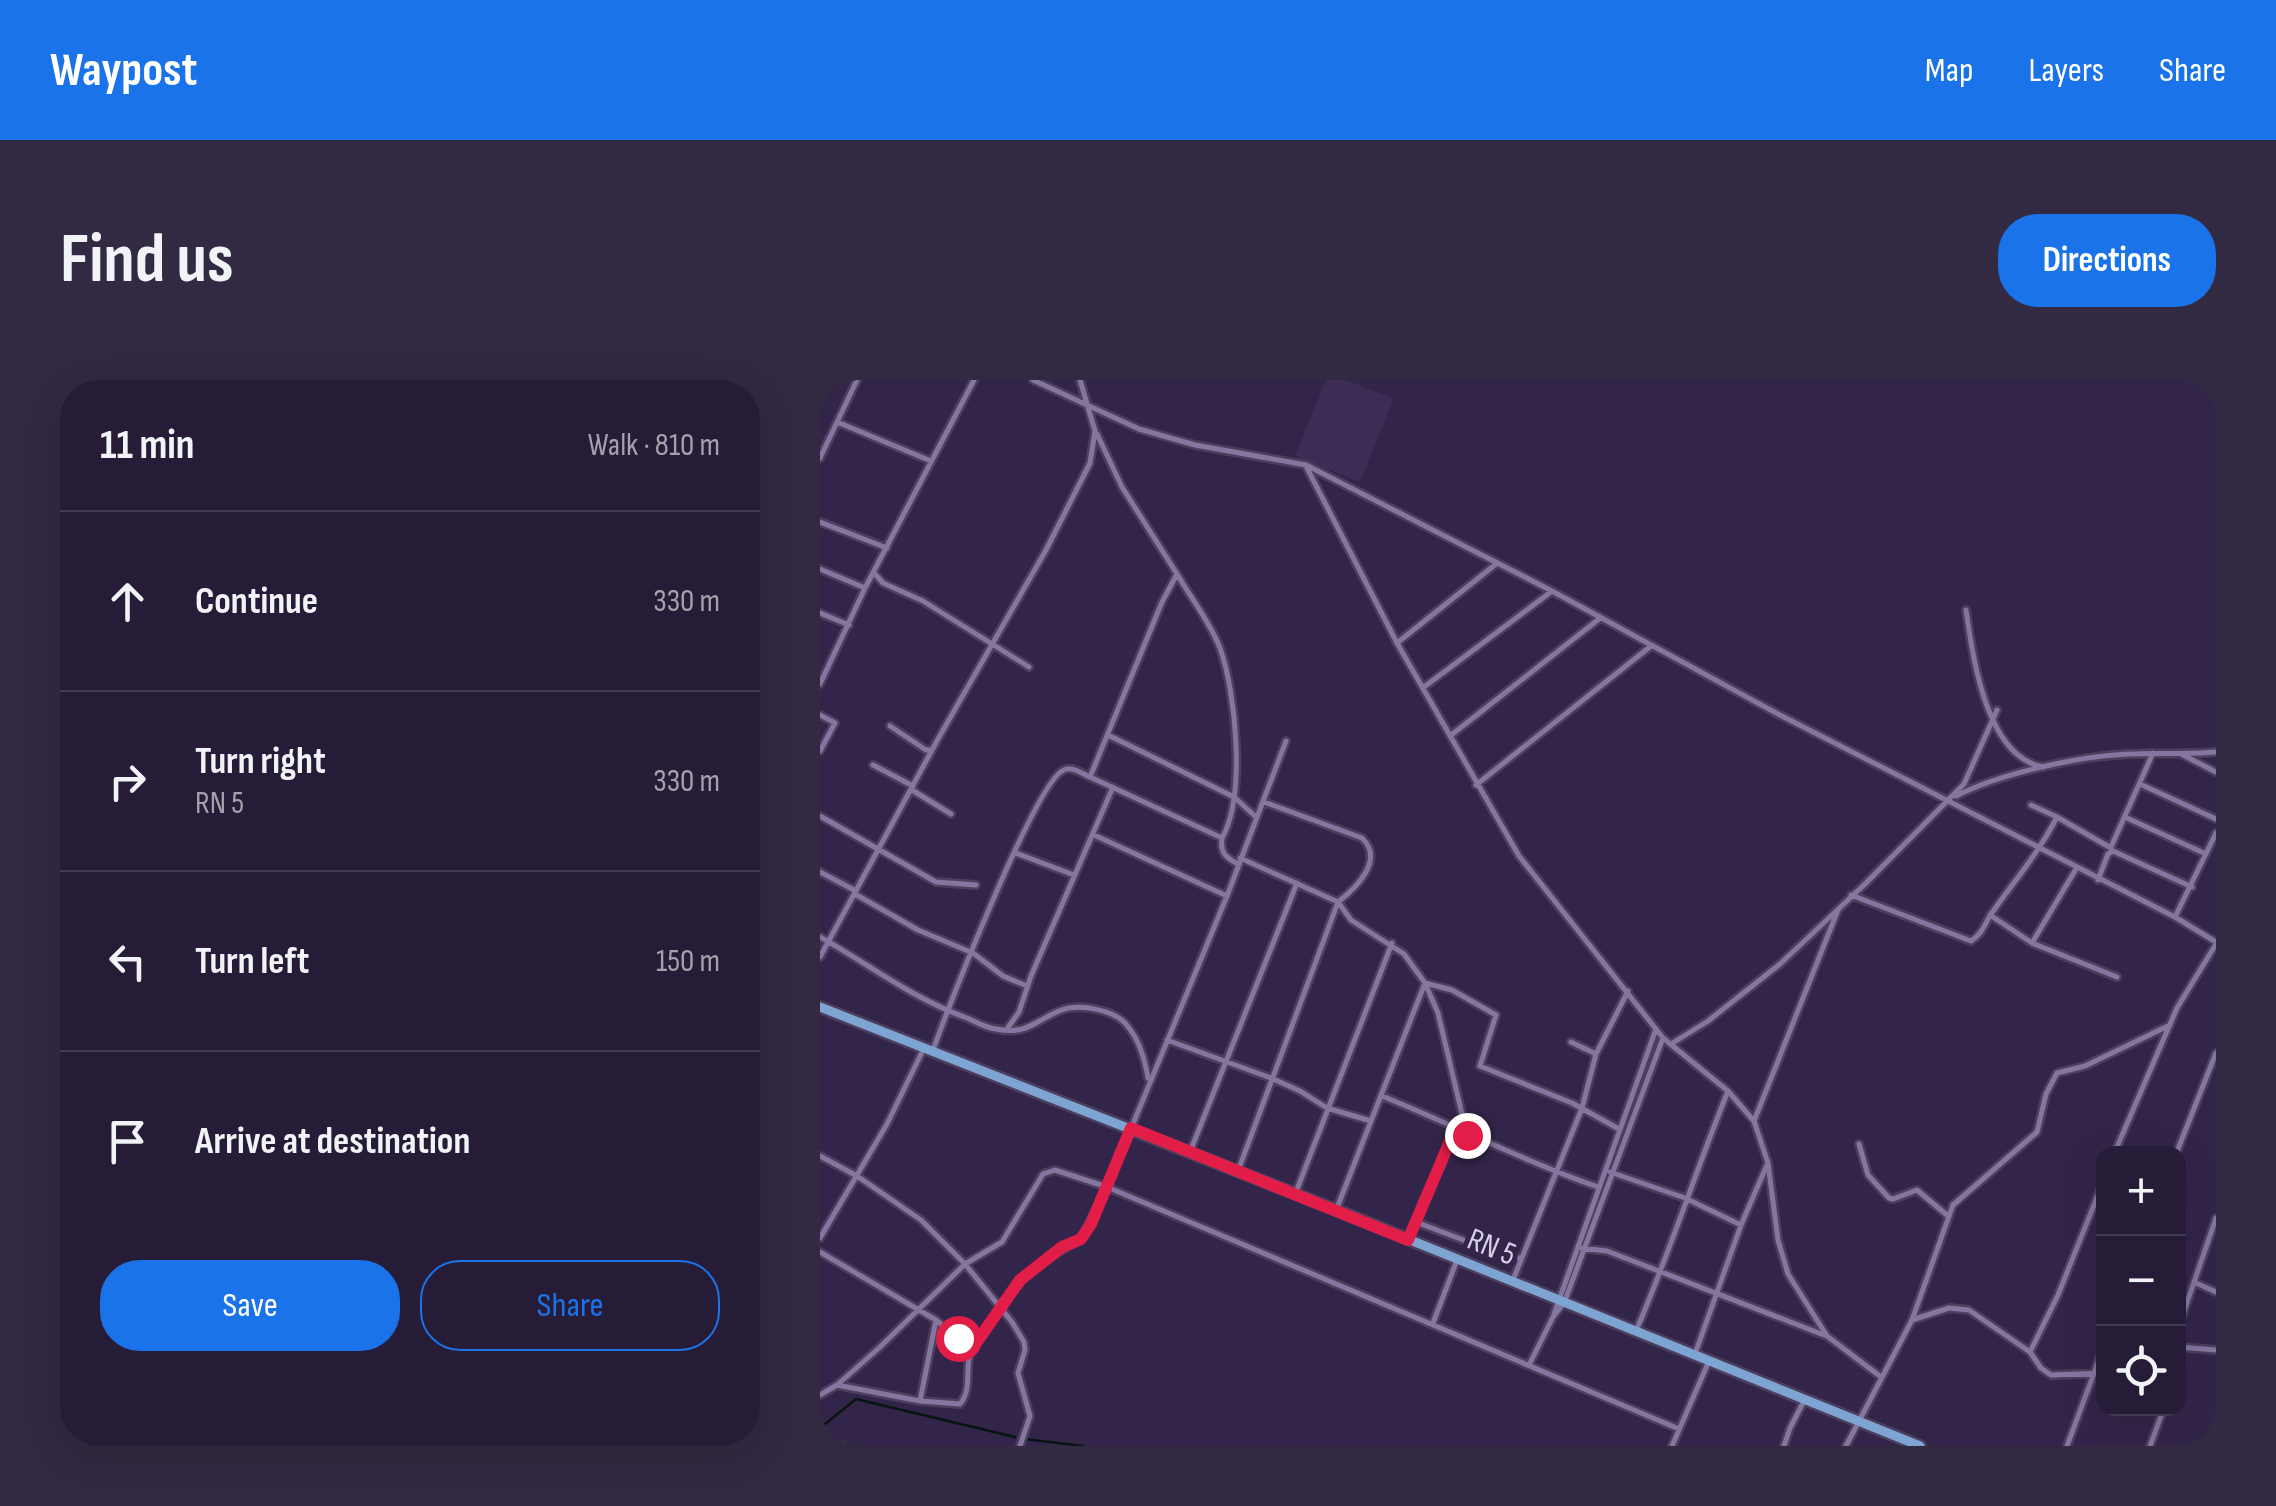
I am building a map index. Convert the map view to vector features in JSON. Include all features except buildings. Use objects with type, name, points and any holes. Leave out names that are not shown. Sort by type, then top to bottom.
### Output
[{"type":"main road","name":"RN 5","points":[[820,1007],[1920,1446]]},
{"type":"street","points":[[820,458],[857,380]]},
{"type":"street","points":[[820,684],[865,588],[974,380]]},
{"type":"street","points":[[1033,380],[1139,429],[1195,445],[1306,465],[2175,918],[2216,943],[2170,1025],[2117,1146]]},
{"type":"street","points":[[1080,380],[1095,431],[1122,488],[1219,645],[1232,695],[1234,797],[1220,849],[1225,856],[1338,902],[1351,920],[1404,954],[1425,983],[1438,1013],[1467,1135]]},
{"type":"street","points":[[837,422],[931,461]]},
{"type":"street","points":[[820,957],[1079,487],[1093,455],[1095,431]]},
{"type":"street","points":[[1306,465],[1397,643],[1518,856],[1663,1038],[1728,1091],[1754,1120],[1768,1162],[1778,1240],[1788,1274],[1827,1336]]},
{"type":"street","points":[[820,522],[887,548]]},
{"type":"street","points":[[1397,643],[1496,564]]},
{"type":"street","points":[[820,570],[865,588]]},
{"type":"street","points":[[875,574],[1029,667]]},
{"type":"street","points":[[1090,776],[1177,574]]},
{"type":"street","points":[[1424,688],[1552,591]]},
{"type":"street","points":[[1966,610],[1975,664],[1991,718],[2016,752],[2047,768]]},
{"type":"street","points":[[820,613],[849,625]]},
{"type":"street","points":[[1450,736],[1598,618]]},
{"type":"street","points":[[1476,785],[1652,646]]},
{"type":"street","points":[[820,660],[831,664]]},
{"type":"street","points":[[1671,1044],[1742,996],[1949,800],[1968,780],[1997,710]]},
{"type":"street","points":[[820,715],[835,723],[820,752]]},
{"type":"street","points":[[890,726],[932,750]]},
{"type":"street","points":[[1108,735],[1234,797],[1256,817]]},
{"type":"street","points":[[837,1385],[952,1406],[964,1400],[968,1394],[970,1350],[1028,1273],[1062,1247],[1081,1239],[1107,1187],[1227,896],[1286,741]]},
{"type":"street","points":[[1949,800],[1993,778],[2103,756],[2216,752]]},
{"type":"street","points":[[2098,880],[2152,753]]},
{"type":"street","points":[[2181,754],[2216,772]]},
{"type":"street","points":[[873,765],[952,814]]},
{"type":"street","points":[[820,1238],[948,1012],[1015,853],[1055,776],[1069,768],[1222,838]]},
{"type":"street","points":[[2140,784],[2216,819]]},
{"type":"street","points":[[1006,1029],[1014,1021],[1114,787]]},
{"type":"street","points":[[1238,1171],[1338,902],[1363,878],[1370,864],[1368,841],[1262,801]]},
{"type":"street","points":[[2031,805],[2109,851],[2117,851],[2192,887]]},
{"type":"street","points":[[820,816],[942,884],[976,885]]},
{"type":"street","points":[[1851,896],[1966,942],[1977,938],[2040,850],[2057,818]]},
{"type":"street","points":[[2126,818],[2206,854]]},
{"type":"street","points":[[2175,918],[2216,833]]},
{"type":"street","points":[[1094,835],[1227,896]]},
{"type":"street","points":[[1015,853],[1074,876]]},
{"type":"street","points":[[2032,943],[2076,868]]},
{"type":"street","points":[[820,872],[924,933],[973,953],[1026,988]]},
{"type":"street","points":[[1190,1152],[1297,883]]},
{"type":"street","points":[[1754,1120],[1839,906]]},
{"type":"street","points":[[1990,915],[2032,943],[2117,977]]},
{"type":"street","points":[[820,937],[888,982],[948,1012],[994,1029],[1028,1030],[1066,1008],[1095,1010],[1123,1020],[1145,1062],[1148,1080]]},
{"type":"street","points":[[1295,1194],[1392,943]]},
{"type":"street","points":[[967,967],[980,961]]},
{"type":"street","points":[[1336,1210],[1425,983]]},
{"type":"street","points":[[1425,983],[1452,990],[1496,1016],[1480,1066],[1582,1108],[1619,1130]]},
{"type":"street","points":[[1512,1282],[1582,1108],[1596,1054],[1628,991]]},
{"type":"street","points":[[1846,1446],[1912,1320],[1948,1216],[1962,1196],[2036,1132],[2046,1094],[2057,1073],[2084,1066],[2170,1025]]},
{"type":"street","points":[[1580,1247],[1656,1028]]},
{"type":"street","points":[[1529,1365],[1561,1302],[1608,1171],[1663,1038]]},
{"type":"street","points":[[1166,1040],[1271,1078],[1327,1108],[1371,1120]]},
{"type":"street","points":[[1571,1042],[1596,1054]]},
{"type":"street","points":[[2179,1146],[2216,1053]]},
{"type":"street","points":[[1636,1331],[1728,1091]]},
{"type":"street","points":[[1382,1096],[1598,1187]]},
{"type":"street","points":[[1408,1240],[1456,1127]]},
{"type":"street","points":[[1858,1144],[1868,1175],[1889,1198],[1894,1200],[1917,1190],[1948,1216]]},
{"type":"street","points":[[820,1156],[921,1220],[964,1264],[1021,1334],[1026,1350],[1018,1372],[1030,1416],[1020,1446]]},
{"type":"street","points":[[1695,1354],[1768,1162]]},
{"type":"street","points":[[1608,1171],[1685,1198],[1741,1225]]},
{"type":"street","points":[[820,1395],[837,1385],[964,1264],[1008,1236],[1038,1182],[1048,1172],[1060,1172],[1107,1187],[1679,1428]]},
{"type":"street","points":[[2030,1352],[2064,1282],[2096,1200]]},
{"type":"street","points":[[1416,1222],[1520,1258]]},
{"type":"street","points":[[2179,1326],[2215,1222]]},
{"type":"street","points":[[1580,1247],[1606,1251],[1827,1336],[1881,1377]]},
{"type":"street","points":[[820,1252],[936,1320],[963,1343],[974,1346]]},
{"type":"street","points":[[1433,1323],[1457,1259]]},
{"type":"street","points":[[2195,1282],[2216,1292]]},
{"type":"street","points":[[1912,1320],[1949,1308],[1969,1310],[2030,1352],[2051,1375],[2096,1374]]},
{"type":"street","points":[[920,1401],[936,1320]]},
{"type":"street","points":[[2186,1348],[2216,1350]]},
{"type":"street","points":[[1672,1446],[1709,1361]]},
{"type":"street","points":[[2066,1446],[2096,1367]]},
{"type":"street","points":[[1784,1446],[1806,1399]]},
{"type":"street","points":[[2150,1446],[2161,1416]]},
{"type":"street","points":[[822,1440],[842,1446]]},
{"type":"shaded area","points":[[1326,380],[1346,380],[1394,399],[1360,482],[1295,456]]},
{"type":"waterway","points":[[822,1433],[825,1424],[856,1399],[1015,1437]]},
{"type":"waterway","points":[[1025,1439],[1083,1446]]},
{"type":"route","points":[[958,1338],[974,1346],[1020,1280],[1062,1247],[1081,1239],[1131,1128],[1408,1240],[1456,1127],[1467,1135]]}]
